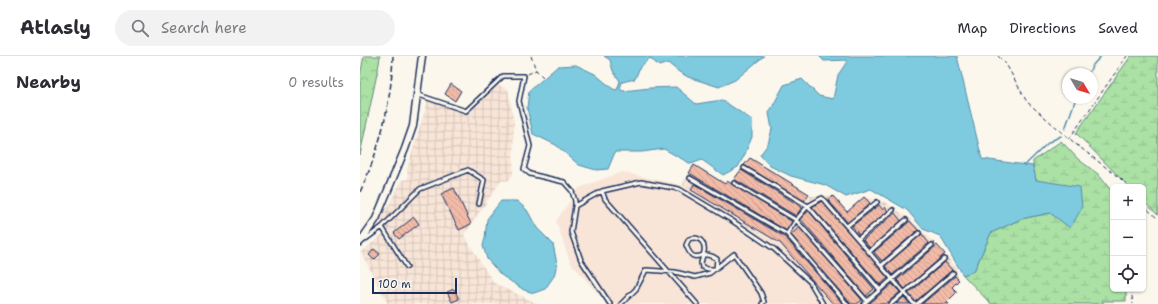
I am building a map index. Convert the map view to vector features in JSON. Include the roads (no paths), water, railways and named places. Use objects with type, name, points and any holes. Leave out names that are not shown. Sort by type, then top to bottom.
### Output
[{"type":"street","points":[[360,243],[376,219],[413,126],[422,56]]},
{"type":"lane","points":[[416,94],[466,111],[503,76],[524,76],[519,100],[530,146],[524,169],[530,174],[564,182],[572,191],[575,206],[571,232],[581,260],[610,304]]},
{"type":"lane","points":[[744,168],[808,206],[880,290]]},
{"type":"lane","points":[[360,243],[382,228],[420,189],[468,170],[484,180],[479,204]]},
{"type":"lane","points":[[690,178],[787,234],[847,304]]},
{"type":"lane","points":[[575,206],[602,191],[641,182],[679,189],[731,220],[774,249],[810,282],[823,304]]},
{"type":"lane","points":[[734,182],[796,220],[867,301]]},
{"type":"lane","points":[[602,191],[605,199],[697,304]]},
{"type":"lane","points":[[787,234],[808,206],[822,198],[914,304]]},
{"type":"lane","points":[[847,226],[877,202]]},
{"type":"lane","points":[[858,239],[893,210]]},
{"type":"lane","points":[[869,252],[906,220]]},
{"type":"lane","points":[[382,228],[407,267]]},
{"type":"lane","points":[[881,266],[919,233]]},
{"type":"lane","points":[[716,268],[708,269],[702,267],[700,263],[703,255],[705,250],[704,245],[700,240],[693,238],[689,239],[686,245],[689,253],[700,257],[703,255],[710,255],[717,260],[716,268]]},
{"type":"lane","points":[[864,304],[932,246]]},
{"type":"lane","points":[[621,304],[636,289],[646,270],[675,272],[695,277],[710,274],[734,254],[761,293],[764,302],[762,304]]},
{"type":"lane","points":[[891,304],[944,259]]},
{"type":"lane","points":[[917,304],[953,274]]},
{"type":"water","points":[[604,56],[764,56],[735,80],[719,87],[688,77],[668,63],[659,66],[650,58],[640,67],[635,79],[622,82],[620,89],[623,91],[676,87],[696,104],[722,100],[752,120],[752,137],[738,167],[723,175],[702,160],[691,164],[664,149],[642,152],[615,152],[608,169],[596,170],[579,165],[556,145],[533,134],[527,108],[529,91],[558,66],[576,65],[595,74],[613,89],[617,90],[620,81],[613,71],[610,60]]},
{"type":"water","points":[[819,56],[957,56],[982,159],[1033,166],[1036,180],[1080,187],[1082,208],[1070,228],[1050,213],[1021,219],[991,233],[974,271],[963,275],[940,236],[923,229],[907,210],[871,189],[846,197],[825,185],[791,176],[770,166],[760,155],[768,144],[772,129],[769,113],[784,85],[802,79],[819,96],[833,99],[838,75],[848,60],[824,61]]},
{"type":"water","points":[[501,201],[517,201],[527,210],[537,228],[553,244],[557,264],[554,276],[545,289],[534,293],[524,290],[501,275],[487,259],[483,246],[487,219]]},
{"type":"waterway","points":[[1091,68],[1101,56]]},
{"type":"waterway","points":[[1065,129],[1074,104]]},
{"type":"waterway","points":[[1025,165],[1049,142],[1061,136]]},
{"type":"railway","points":[[360,192],[379,143],[390,91],[393,56]]}]
